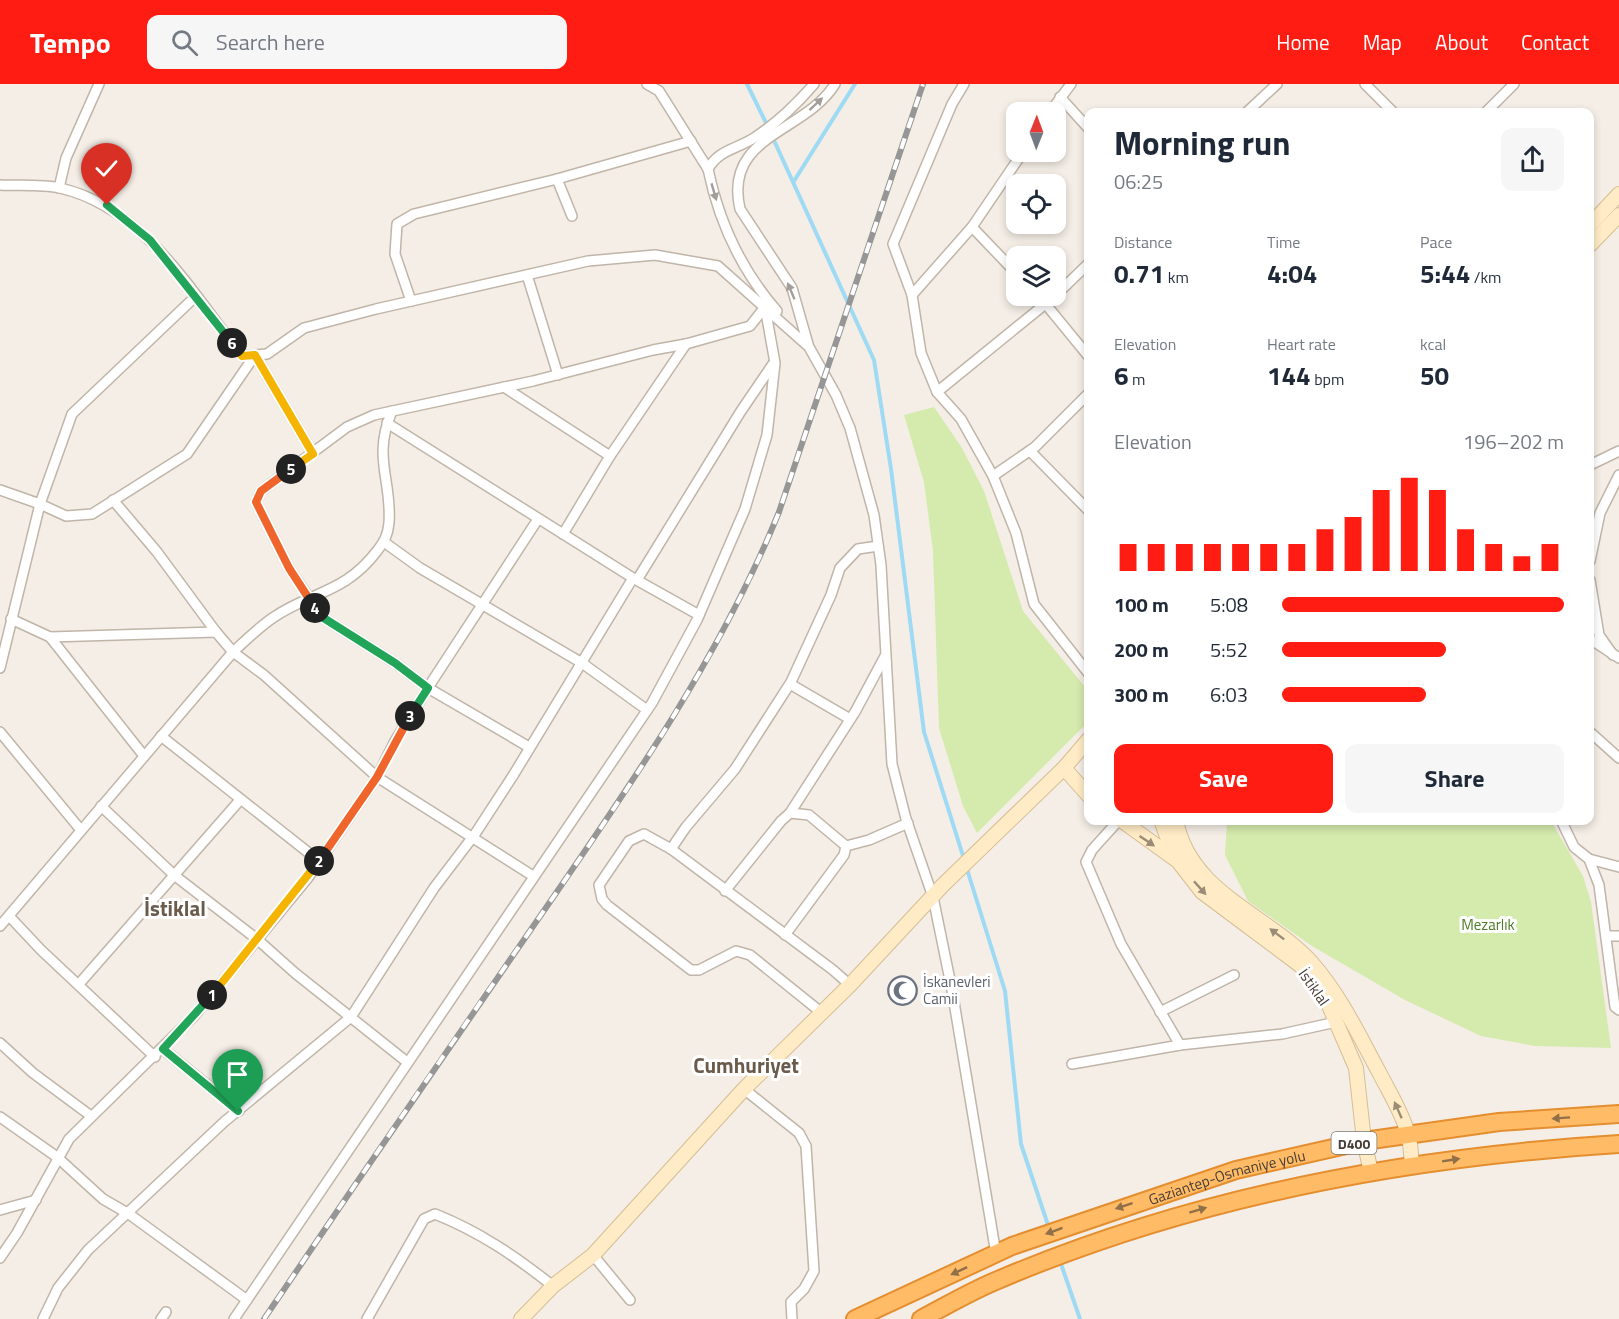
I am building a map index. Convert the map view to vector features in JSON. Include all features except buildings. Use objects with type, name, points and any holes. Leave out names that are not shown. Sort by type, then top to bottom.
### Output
[{"type":"highway","name":"Gaziantep-Osmaniye yolu","points":[[855,1319],[1012,1246],[1096,1215],[1236,1170],[1364,1141],[1408,1134],[1499,1122],[1619,1114]]},
{"type":"highway","name":"Gaziantep-Osmaniye yolu","points":[[921,1319],[997,1281],[1102,1239],[1231,1200],[1371,1172],[1515,1150],[1619,1144]]},
{"type":"street","points":[[59,188],[66,158],[99,84]]},
{"type":"street","points":[[647,84],[659,91],[708,169],[723,225],[756,287],[809,347],[836,395],[850,428],[874,515],[878,546],[892,764],[908,823],[933,897],[952,990],[996,1254]]},
{"type":"street","points":[[809,347],[792,288],[740,209],[737,194],[738,180],[745,161],[756,142],[792,109],[814,84]]},
{"type":"street","points":[[708,169],[713,159],[756,142],[804,115],[835,84]]},
{"type":"street","points":[[964,84],[952,104],[893,244],[912,295],[921,353],[937,392],[962,419],[993,476],[1016,533],[1034,604],[1084,668]]},
{"type":"street","points":[[1057,102],[1071,84]]},
{"type":"street","points":[[1251,108],[1277,84]]},
{"type":"street","points":[[1365,84],[1389,108]]},
{"type":"street","points":[[1490,108],[1515,84]]},
{"type":"street","points":[[1060,97],[1084,123]]},
{"type":"street","points":[[411,301],[395,254],[398,224],[414,214],[556,179],[691,141]]},
{"type":"street","points":[[912,295],[972,227],[1016,162]]},
{"type":"street","points":[[556,179],[572,216]]},
{"type":"street","points":[[0,185],[59,188],[107,205],[150,240],[242,356],[267,354],[304,328],[411,301],[588,261],[655,255],[718,266],[809,347]]},
{"type":"street","points":[[1594,221],[1619,195]]},
{"type":"street","points":[[1594,241],[1619,215]]},
{"type":"street","points":[[972,227],[1006,263]]},
{"type":"street","points":[[1066,285],[1084,268]]},
{"type":"street","points":[[527,275],[558,375]]},
{"type":"street","points":[[0,668],[40,504],[72,414],[196,296]]},
{"type":"street","points":[[937,392],[1044,306]]},
{"type":"street","points":[[1049,306],[1084,351]]},
{"type":"street","points":[[529,747],[428,688],[395,663],[322,617],[289,568],[256,502],[261,491],[347,427],[374,415],[558,375],[686,344],[750,326],[765,307]]},
{"type":"street","points":[[234,1319],[647,710],[699,615],[745,509],[767,435],[775,363],[765,307]]},
{"type":"street","points":[[563,534],[610,456],[686,344]]},
{"type":"street","points":[[255,355],[313,454]]},
{"type":"street","points":[[0,490],[66,516],[92,514],[187,454],[255,355]]},
{"type":"street","points":[[43,1319],[58,1288],[88,1250],[238,1111],[351,1017],[434,888],[473,837],[716,450],[775,363]]},
{"type":"street","points":[[504,387],[610,456]]},
{"type":"street","points":[[993,476],[1030,451],[1084,398]]},
{"type":"street","points":[[0,926],[10,917],[80,829],[232,652],[275,616],[340,585],[365,568],[384,542],[389,521],[381,453],[392,411]]},
{"type":"street","points":[[387,423],[635,579],[699,615]]},
{"type":"street","points":[[1030,451],[1084,505]]},
{"type":"street","points":[[1594,463],[1619,451]]},
{"type":"street","points":[[1594,542],[1600,513],[1619,475]]},
{"type":"street","points":[[113,500],[157,552],[232,652],[264,675],[377,777],[533,876]]},
{"type":"street","points":[[0,1258],[36,1200],[57,1157],[69,1139],[163,1049],[258,939],[319,861],[377,777],[428,688],[538,519]]},
{"type":"street","points":[[384,542],[420,568],[582,663],[647,710]]},
{"type":"street","points":[[671,849],[686,827],[735,769],[790,684],[831,595],[840,568],[858,549],[878,546]]},
{"type":"street","points":[[1594,604],[1599,635],[1616,657]]},
{"type":"street","points":[[11,619],[50,637],[216,632]]},
{"type":"street","points":[[50,637],[144,756]]},
{"type":"street","points":[[1594,642],[1616,657]]},
{"type":"street","points":[[725,891],[790,813],[850,719],[886,654]]},
{"type":"street","points":[[790,684],[850,719]]},
{"type":"street","points":[[0,732],[80,829]]},
{"type":"street","points":[[161,736],[319,861]]},
{"type":"street","points":[[1594,736],[1619,758]]},
{"type":"street","points":[[521,1319],[553,1286],[594,1255],[744,1089],[850,985],[943,885],[1064,768],[1084,745]]},
{"type":"street","points":[[1064,768],[1084,790]]},
{"type":"street","points":[[79,984],[240,800]]},
{"type":"street","points":[[101,806],[174,875],[258,939],[407,1062]]},
{"type":"street","points":[[790,813],[809,815],[846,846]]},
{"type":"street","points":[[846,846],[869,840],[908,823]]},
{"type":"street","points":[[1115,825],[1092,850],[1086,862],[1121,944],[1180,1045]]},
{"type":"street","points":[[1127,825],[1176,859]]},
{"type":"street","name":"İstiklal","points":[[1163,825],[1176,859],[1202,892],[1301,966],[1327,1001],[1356,1068],[1364,1141],[1371,1172]]},
{"type":"street","points":[[1177,825],[1198,868],[1232,902],[1311,962],[1335,993],[1397,1107],[1408,1134],[1412,1166]]},
{"type":"street","points":[[1563,825],[1574,847],[1589,859],[1619,867]]},
{"type":"street","points":[[822,1013],[750,955],[736,951],[699,970],[691,970],[602,899],[599,885],[604,875],[635,836],[651,835],[850,985]]},
{"type":"street","points":[[785,935],[844,855],[846,846]]},
{"type":"street","points":[[1589,859],[1599,885],[1615,1007],[1619,1010]]},
{"type":"street","points":[[10,917],[155,1057]]},
{"type":"street","points":[[1606,936],[1619,936]]},
{"type":"street","points":[[1160,1012],[1234,975]]},
{"type":"street","points":[[1072,1064],[1180,1045],[1282,1034],[1336,1022]]},
{"type":"street","points":[[0,1043],[33,1073],[91,1116]]},
{"type":"street","points":[[163,1049],[238,1111]]},
{"type":"street","points":[[744,1089],[773,1115],[799,1133],[806,1146],[814,1271],[804,1289],[791,1302],[792,1319]]},
{"type":"street","points":[[0,1117],[57,1157],[103,1199],[129,1214],[247,1300]]},
{"type":"street","points":[[0,1210],[36,1200]]},
{"type":"street","points":[[367,1319],[424,1219],[435,1214],[470,1228],[507,1250],[553,1286]]},
{"type":"street","points":[[594,1255],[630,1300]]},
{"type":"green space","points":[[934,407],[962,448],[984,491],[1023,611],[1084,686],[1084,726],[977,833],[963,806],[939,728],[933,551],[924,482],[904,415]]},
{"type":"green space","name":"Mezarlık","points":[[1227,825],[1553,825],[1583,876],[1591,902],[1611,1048],[1535,1046],[1481,1036],[1405,1000],[1312,946],[1248,901],[1225,855]]},
{"type":"waterway","points":[[747,84],[768,127]]},
{"type":"waterway","points":[[794,181],[855,84]]},
{"type":"waterway","points":[[772,136],[874,360],[891,469],[924,732],[964,859]]},
{"type":"waterway","points":[[966,866],[1005,991],[1021,1144],[1049,1228]]},
{"type":"waterway","points":[[1060,1261],[1080,1319]]},
{"type":"railway","points":[[264,1319],[635,776],[699,674],[728,621],[779,512],[923,84]]},
{"type":"place","name":"İskanevleri Camii","points":[[902,990]]},
{"type":"district","name":"İstiklal","points":[[175,908]]},
{"type":"district","name":"Cumhuriyet","points":[[746,1065]]},
{"type":"route","points":[[107,205],[150,240],[242,356],[255,355],[313,454],[261,491],[256,502],[289,568],[309,600],[322,617],[395,663],[428,688],[395,741],[377,777],[307,879],[194,1016],[163,1049],[238,1111]]}]
